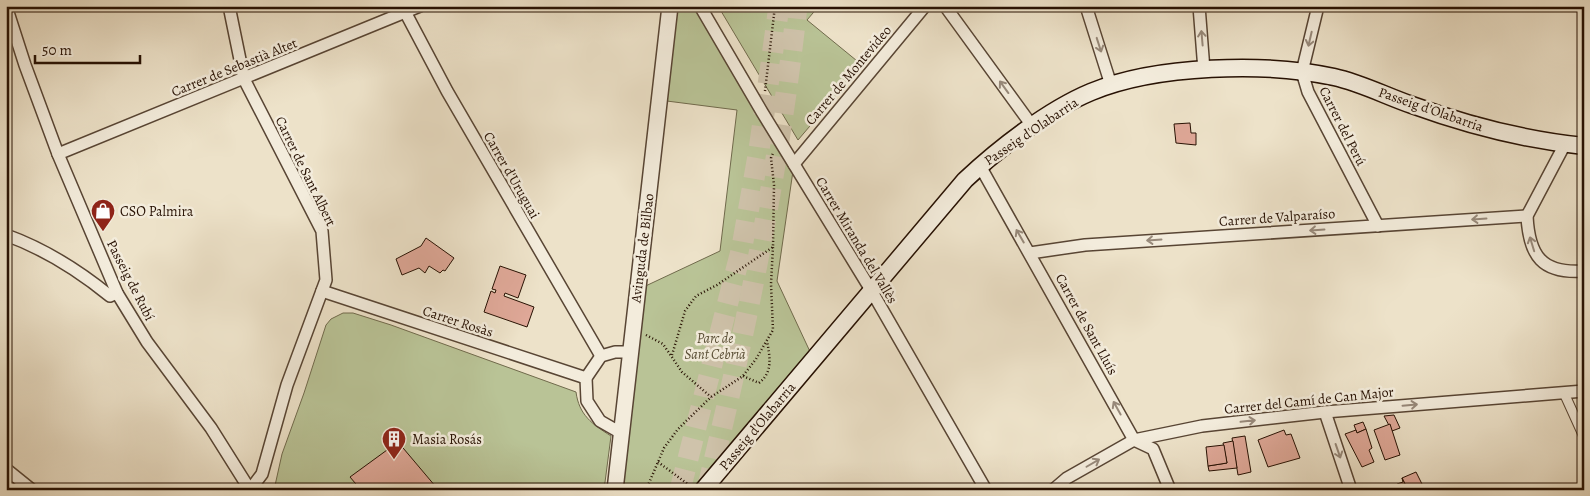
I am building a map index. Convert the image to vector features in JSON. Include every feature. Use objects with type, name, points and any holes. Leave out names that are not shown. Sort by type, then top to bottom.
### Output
[{"type":"main road","name":"Passeig d'Olabarria","points":[[704,490],[952,194],[980,166],[1071,102],[1111,84],[1134,78],[1204,70],[1263,69],[1302,72],[1334,77],[1364,86],[1412,105],[1491,130],[1584,146]]},
{"type":"street","name":"Passeig de Rubí","points":[[6,6],[25,65],[58,154],[117,292],[147,342],[211,428],[250,490]]},
{"type":"street","name":"Carrer de Sant Albert","points":[[229,6],[244,79],[322,231],[326,280],[287,385],[262,474],[250,490]]},
{"type":"street","name":"Carrer de Sebastià Altet","points":[[58,154],[244,79],[404,9],[420,6]]},
{"type":"street","name":"Avinguda de Bilbao","points":[[615,490],[670,6]]},
{"type":"street","name":"Carrer Miranda del Vallès","points":[[700,6],[762,112],[871,290],[986,490]]},
{"type":"street","name":"Carrer de Montevideo","points":[[794,164],[925,6]]},
{"type":"street","points":[[945,6],[1033,127]]},
{"type":"street","points":[[1086,6],[1111,84]]},
{"type":"street","points":[[1199,6],[1204,70]]},
{"type":"street","points":[[1302,72],[1318,6]]},
{"type":"street","name":"Carrer d'Uruguai","points":[[404,9],[478,146],[601,356]]},
{"type":"street","name":"Carrer del Perú","points":[[1302,72],[1310,96],[1378,226]]},
{"type":"street","points":[[1565,144],[1527,216],[1530,236],[1537,258],[1550,269],[1566,272],[1584,271]]},
{"type":"street","name":"Carrer de Sant Lluís","points":[[980,166],[1134,440],[1153,449],[1170,490]]},
{"type":"street","name":"Carrer de Valparaíso","points":[[1030,253],[1085,245],[1527,216]]},
{"type":"street","points":[[6,235],[32,244],[79,271],[110,296],[117,292]]},
{"type":"street","name":"Carrer Rosàs","points":[[322,292],[586,378]]},
{"type":"street","points":[[621,433],[600,420],[587,401],[586,378],[601,356],[615,352],[630,352]]},
{"type":"street","name":"Carrer del Camí de Can Major","points":[[1052,490],[1067,478],[1134,440],[1202,426],[1325,412],[1584,392]]},
{"type":"street","points":[[1564,393],[1584,437]]},
{"type":"street","points":[[1325,412],[1351,490]]},
{"type":"street","points":[[6,469],[32,490]]},
{"type":"path","points":[[762,112],[775,6]]},
{"type":"path","points":[[646,490],[664,448],[678,429],[711,397],[743,376],[756,360],[773,330],[770,284],[773,247],[774,185],[771,158],[774,151],[783,146]]},
{"type":"path","points":[[672,356],[685,311],[696,296],[717,285],[773,247]]},
{"type":"path","points":[[632,332],[648,335],[663,344],[682,372],[711,397]]},
{"type":"path","points":[[743,376],[759,383],[765,378],[771,362],[767,340]]},
{"type":"path","points":[[658,462],[695,490]]},
{"type":"green space","name":"Parc de Sant Cebrià","points":[[670,6],[696,6],[794,164],[777,281],[813,358],[704,490],[615,490],[637,290],[720,251],[737,110],[659,100]]},
{"type":"green space","points":[[718,6],[819,6],[807,20],[862,65],[798,140]]},
{"type":"green space","points":[[343,313],[353,313],[391,325],[576,392],[583,413],[611,436],[604,490],[274,490],[282,454],[326,325],[331,319]]},
{"type":"building","points":[[1190,123],[1191,133],[1196,133],[1196,145],[1176,143],[1174,124]]},
{"type":"building","points":[[426,238],[454,258],[445,271],[443,270],[440,273],[429,266],[425,273],[419,268],[402,275],[396,259],[421,246]]},
{"type":"building","points":[[500,266],[526,275],[518,298],[505,293],[504,296],[534,307],[527,327],[484,312],[491,291],[495,293],[496,290],[492,289]]},
{"type":"building","points":[[1394,415],[1400,428],[1392,431],[1384,416]]},
{"type":"building","points":[[1363,422],[1366,429],[1357,433],[1354,425]]},
{"type":"building","points":[[1390,424],[1400,455],[1385,460],[1374,430]]},
{"type":"building","points":[[1366,429],[1372,448],[1369,450],[1374,462],[1362,467],[1345,434],[1356,430],[1357,433]]},
{"type":"building","points":[[1284,430],[1286,435],[1291,434],[1300,458],[1268,467],[1258,440]]},
{"type":"building","points":[[1245,436],[1251,472],[1238,475],[1232,438]]},
{"type":"building","points":[[1233,441],[1237,468],[1209,471],[1208,466],[1227,463],[1223,443]]},
{"type":"building","name":"Masia Rosás","points":[[398,442],[436,487],[433,490],[361,490],[350,477]]},
{"type":"building","points":[[1224,445],[1227,463],[1208,466],[1206,447]]},
{"type":"building","points":[[1416,472],[1425,490],[1408,490],[1402,478]]},
{"type":"building","points":[[1402,478],[1406,486],[1393,490],[1398,487],[1397,484],[1403,482]]},
{"type":"tunnel","points":[[680,490],[742,247],[759,150],[779,6]]},
{"type":"tunnel","points":[[707,490],[760,250],[781,128],[797,6]]},
{"type":"place","name":"CSO Palmira","points":[[103,232]]},
{"type":"place","name":"Masia Rosás","points":[[394,460]]}]
